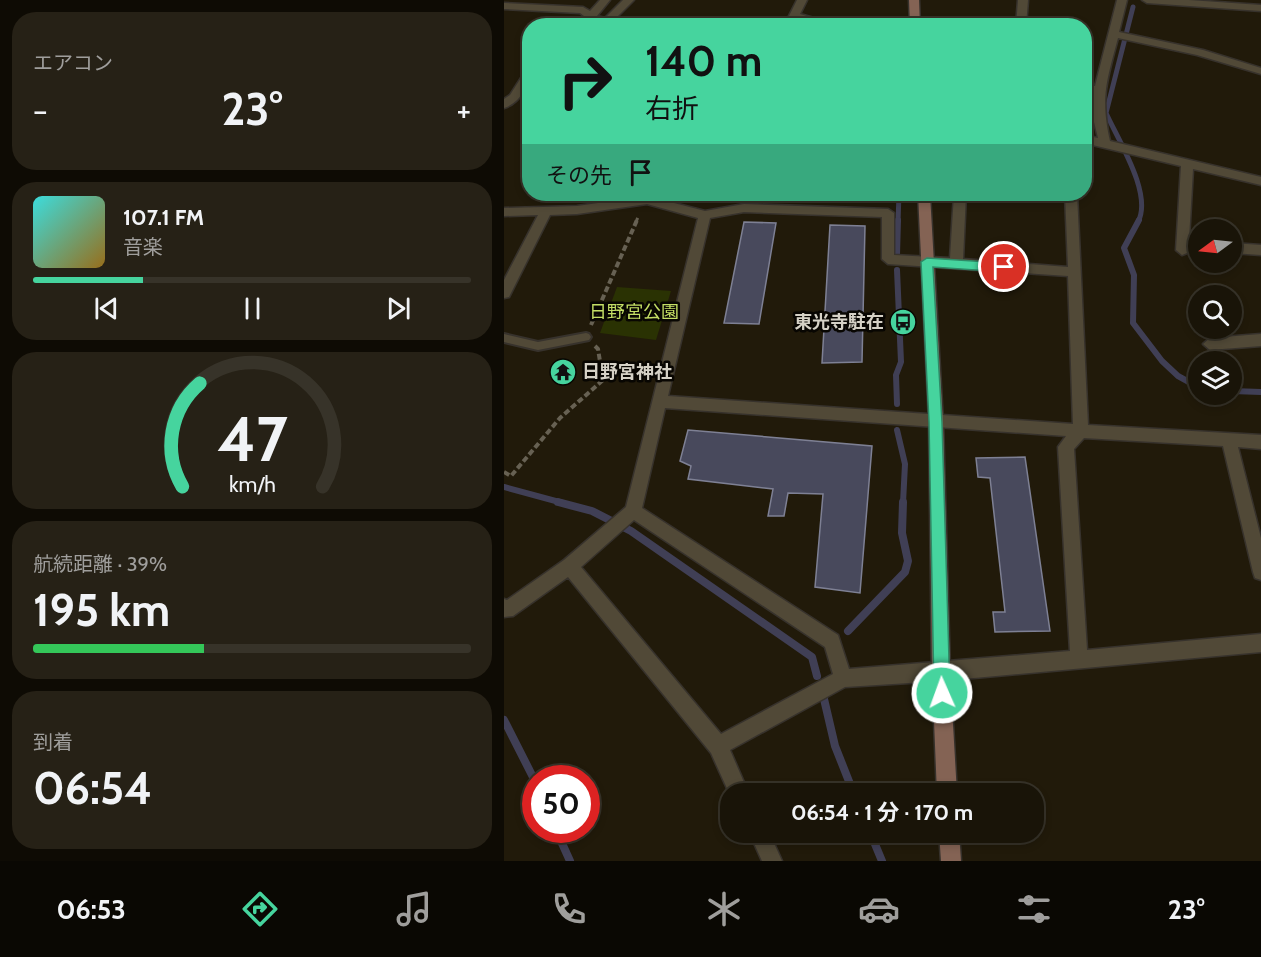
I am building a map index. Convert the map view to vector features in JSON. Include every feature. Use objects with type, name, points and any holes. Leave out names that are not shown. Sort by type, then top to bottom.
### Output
[{"type":"main road","points":[[914,0],[915,18]]},
{"type":"main road","points":[[924,201],[936,422],[941,672],[946,783]]},
{"type":"main road","points":[[950,843],[951,861]]},
{"type":"street","points":[[590,17],[605,0]]},
{"type":"street","points":[[611,18],[629,0]]},
{"type":"street","points":[[793,18],[802,0]]},
{"type":"street","points":[[1022,18],[1023,0]]},
{"type":"street","points":[[1109,146],[1098,114],[1099,91],[1116,35],[1122,0]]},
{"type":"street","points":[[1148,0],[1261,8]]},
{"type":"street","points":[[504,6],[583,10],[594,18]]},
{"type":"street","points":[[794,15],[805,18]]},
{"type":"street","points":[[1116,35],[1198,52],[1261,71]]},
{"type":"street","points":[[504,105],[514,97],[522,84]]},
{"type":"street","points":[[1092,89],[1099,91]]},
{"type":"street","points":[[1092,141],[1261,182]]},
{"type":"street","points":[[1186,164],[1183,247],[1188,246]]},
{"type":"street","points":[[504,212],[547,208],[577,210],[640,201]]},
{"type":"street","points":[[651,201],[705,215],[744,208],[888,213],[888,259],[1075,272]]},
{"type":"street","points":[[956,264],[960,201]]},
{"type":"street","points":[[1071,201],[1081,431],[1066,447],[1079,659]]},
{"type":"street","points":[[504,293],[547,208]]},
{"type":"street","points":[[504,607],[507,610],[570,566],[623,520],[661,402],[705,215]]},
{"type":"street","points":[[1242,249],[1261,250]]},
{"type":"street","points":[[1210,344],[1261,340]]},
{"type":"street","points":[[661,402],[936,422],[1261,441]]},
{"type":"street","points":[[1229,440],[1261,572]]},
{"type":"street","points":[[623,520],[832,641],[843,678]]},
{"type":"street","points":[[570,566],[718,746],[735,783]]},
{"type":"street","points":[[718,746],[843,678],[941,672],[1261,643]]},
{"type":"street","points":[[764,843],[772,861]]},
{"type":"lane","points":[[504,338],[538,346],[586,337]]},
{"type":"path","points":[[504,472],[511,476],[560,417],[603,380],[598,350],[586,337],[647,201]]},
{"type":"green space","name":"日野宮公園","points":[[617,287],[671,291],[656,340],[600,333]]},
{"type":"building","points":[[744,222],[776,223],[759,324],[724,323]]},
{"type":"building","points":[[830,225],[865,226],[862,362],[822,363]]},
{"type":"building","points":[[688,430],[872,446],[860,593],[815,587],[823,494],[788,493],[784,516],[768,516],[773,489],[688,479],[691,466],[680,461]]},
{"type":"building","points":[[1025,457],[1050,631],[995,632],[993,612],[1005,612],[990,478],[978,477],[976,458]]},
{"type":"waterway","points":[[1133,7],[1106,113],[1138,182],[1141,197],[1138,222]]},
{"type":"waterway","points":[[898,222],[899,201]]},
{"type":"waterway","points":[[897,255],[898,220]]},
{"type":"waterway","points":[[1138,222],[1124,248],[1134,275],[1133,323],[1162,361],[1178,376],[1188,382]]},
{"type":"waterway","points":[[897,270],[901,362],[896,375],[897,404]]},
{"type":"waterway","points":[[1242,391],[1261,392]]},
{"type":"waterway","points":[[897,430],[905,464],[903,503]]},
{"type":"waterway","points":[[504,487],[563,503]]},
{"type":"waterway","points":[[558,502],[592,511],[631,531],[812,657],[817,676]]},
{"type":"waterway","points":[[848,631],[905,572],[908,561],[902,533],[903,502]]},
{"type":"waterway","points":[[824,699],[835,746],[850,783]]},
{"type":"waterway","points":[[504,720],[527,765]]},
{"type":"waterway","points":[[562,843],[570,861]]},
{"type":"waterway","points":[[875,843],[882,861]]},
{"type":"place","name":"東光寺駐在","points":[[903,322]]},
{"type":"place","name":"日野宮神社","points":[[563,372]]},
{"type":"route","points":[[942,693],[936,422],[927,262],[1004,267]]}]
